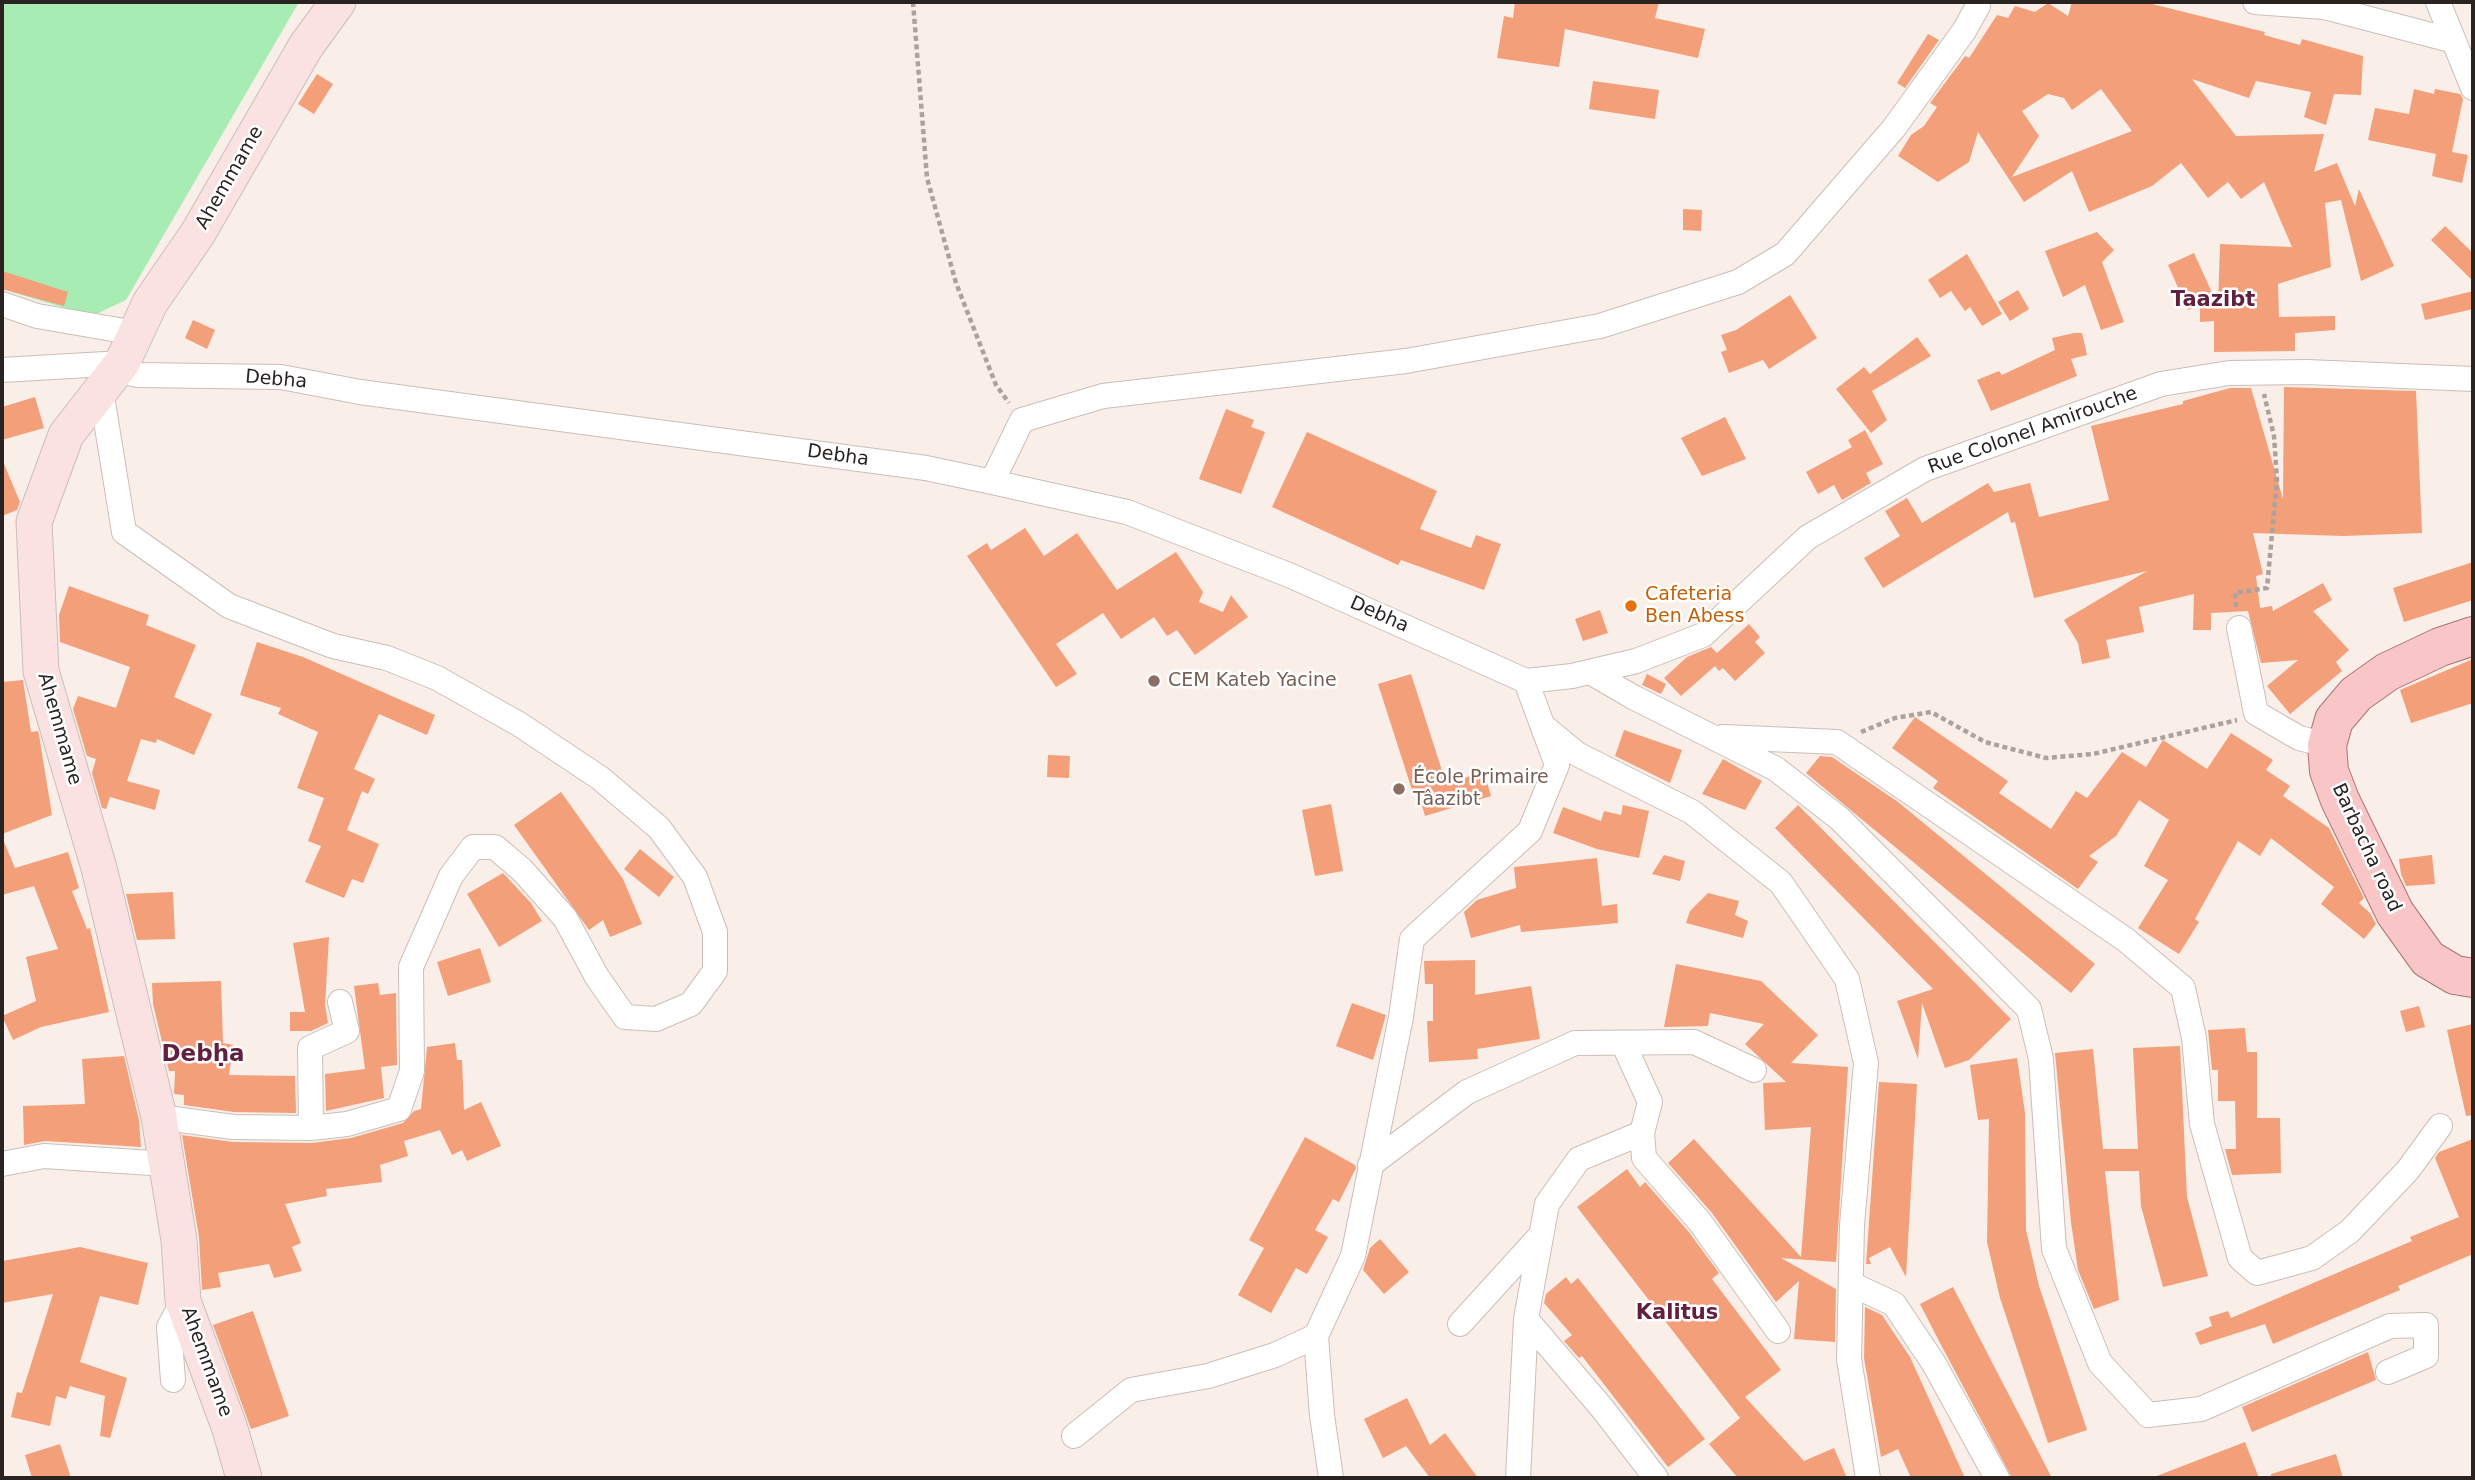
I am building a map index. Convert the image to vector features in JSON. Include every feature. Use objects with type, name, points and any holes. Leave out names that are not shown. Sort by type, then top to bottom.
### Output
[{"type":"main road","points":[[2327,744],[2334,720],[2356,694],[2387,672],[2440,647],[2473,636]]},
{"type":"main road","name":"Barbacha road","points":[[2327,744],[2329,771],[2340,800],[2395,913],[2428,959],[2455,975],[2473,978]]},
{"type":"street","name":"Ahemmame","points":[[244,1478],[230,1429],[183,1301],[179,1240],[159,1117],[99,868],[41,671],[34,522],[66,435],[119,364],[150,303],[198,233],[306,47],[338,2]]},
{"type":"street","points":[[2255,2],[2325,5],[2454,41]]},
{"type":"street","points":[[2438,2],[2473,88]]},
{"type":"street","points":[[992,482],[1022,421],[1103,396],[1406,361],[1600,326],[1738,282],[1785,254],[1894,128],[1964,31],[1980,3]]},
{"type":"street","points":[[2,304],[37,316],[119,364]]},
{"type":"street","points":[[2,370],[119,364]]},
{"type":"street","points":[[119,364],[124,532],[229,606],[332,646],[387,658],[437,678],[519,724],[600,778],[660,828],[695,877],[715,932],[715,971],[691,1004],[656,1019],[625,1017],[597,977],[565,918],[522,870],[495,847],[473,847],[451,876],[411,967],[412,1071],[399,1109],[347,1124],[311,1128],[233,1127],[159,1117]]},
{"type":"street","name":"Debha","points":[[119,364],[138,374],[281,377],[360,392],[926,468],[1127,512],[1289,575],[1527,681]]},
{"type":"street","name":"Rue Colonel Amirouche","points":[[1527,681],[1590,672],[1636,661],[1703,635],[1808,537],[1925,469],[2161,384],[2229,373],[2307,372],[2472,378]]},
{"type":"street","points":[[2239,628],[2256,712],[2300,737],[2327,744]]},
{"type":"street","points":[[1590,672],[1633,697],[1776,769],[1840,819],[2029,1009],[2041,1059],[2054,1250],[2100,1363],[2148,1415],[2201,1409],[2390,1326],[2426,1325],[2426,1356],[2388,1372]]},
{"type":"street","points":[[1331,1478],[1322,1415],[1316,1336],[1353,1256],[1401,1017],[1412,939],[1530,831],[1557,765],[1527,681]]},
{"type":"street","points":[[1542,725],[1577,754],[1692,812],[1781,883],[1847,979],[1866,1063],[1853,1225],[1849,1359],[1868,1478]]},
{"type":"street","points":[[1715,737],[1837,742],[2126,940],[2183,988],[2194,1038],[2202,1124],[2241,1258],[2257,1273],[2312,1258],[2350,1231],[2408,1170],[2440,1126]]},
{"type":"street","points":[[311,1128],[310,1048],[347,1031],[340,1002]]},
{"type":"street","points":[[1370,1165],[1466,1092],[1575,1043],[1624,1045],[1694,1042],[1754,1070]]},
{"type":"street","points":[[1624,1045],[1650,1102],[1642,1132],[1644,1158],[1700,1222],[1778,1331]]},
{"type":"street","points":[[1518,1478],[1525,1319],[1548,1204],[1579,1159],[1642,1132]]},
{"type":"street","points":[[2,1164],[44,1156],[167,1164]]},
{"type":"street","points":[[1460,1324],[1542,1234]]},
{"type":"street","points":[[1851,1284],[1894,1304],[1933,1362],[1997,1478]]},
{"type":"street","points":[[173,1380],[169,1327],[183,1301]]},
{"type":"street","points":[[1525,1319],[1602,1408],[1656,1478]]},
{"type":"street","points":[[1074,1436],[1131,1390],[1208,1376],[1275,1355],[1316,1336]]},
{"type":"path","points":[[913,2],[927,178],[956,283],[996,385],[1022,421]]},
{"type":"path","points":[[2239,628],[2235,593],[2267,588],[2277,480],[2274,436],[2259,373]]},
{"type":"path","points":[[1837,742],[1895,718],[1931,712],[1985,742],[2046,758],[2094,754],[2154,741],[2256,712]]},
{"type":"green space","points":[[2,2],[299,2],[126,300],[92,316],[2,289]]},
{"type":"building","points":[[1515,2],[1659,2],[1655,18],[1705,29],[1698,58],[1565,29],[1559,67],[1497,58],[1504,16],[1513,18]]},
{"type":"building","points":[[2072,2],[2144,2],[2265,32],[2264,35],[2300,45],[2302,39],[2363,56],[2361,95],[2334,94],[2326,125],[2304,117],[2311,92],[2256,81],[2249,98],[2192,79],[2236,136],[2324,134],[2314,172],[2337,163],[2355,206],[2359,189],[2394,266],[2361,281],[2341,200],[2325,203],[2331,267],[2278,284],[2279,317],[2335,316],[2335,330],[2295,333],[2295,351],[2214,352],[2214,321],[2200,322],[2200,306],[2188,310],[2168,265],[2194,253],[2218,306],[2220,244],[2292,247],[2264,182],[2241,199],[2228,182],[2208,198],[2181,163],[2152,186],[2089,212],[2072,171],[2024,202],[1978,132],[1969,162],[1938,182],[1898,156],[1911,135],[1924,126],[1937,107],[1930,103],[1965,56],[1969,58],[1997,15],[2008,18],[2015,6],[2035,12],[2048,3],[2068,16]],"holes":[[[2101,89],[2132,131],[2012,177],[2039,136],[2022,111],[2048,94],[2064,98],[2072,110]]]},
{"type":"building","points":[[1928,34],[1939,40],[1905,88],[1897,83]]},
{"type":"building","points":[[317,74],[333,84],[314,114],[298,104]]},
{"type":"building","points":[[1593,81],[1659,90],[1655,119],[1589,109]]},
{"type":"building","points":[[2414,89],[2434,94],[2435,89],[2460,94],[2463,99],[2452,152],[2468,155],[2462,183],[2432,176],[2436,154],[2368,140],[2375,108],[2409,114]]},
{"type":"building","points":[[1683,209],[1702,210],[1701,231],[1683,230]]},
{"type":"building","points":[[2445,226],[2473,253],[2473,281],[2431,240]]},
{"type":"building","points":[[2097,232],[2114,250],[2102,262],[2124,322],[2101,330],[2085,285],[2063,297],[2045,251]]},
{"type":"building","points":[[1967,254],[2002,314],[1982,326],[1970,307],[1965,311],[1951,291],[1940,298],[1928,280]]},
{"type":"building","points":[[2,271],[68,292],[64,306],[2,289]]},
{"type":"building","points":[[2018,290],[2029,309],[2010,321],[1998,302]]},
{"type":"building","points":[[2473,291],[2473,309],[2425,320],[2421,304]]},
{"type":"building","points":[[1790,295],[1817,338],[1769,369],[1763,360],[1729,373],[1721,352],[1727,350],[1721,335],[1736,330]]},
{"type":"building","points":[[193,320],[215,330],[207,349],[185,338]]},
{"type":"building","points":[[2082,333],[2087,355],[2071,359],[2077,376],[1991,411],[1977,380],[1999,371],[2002,375],[2055,350],[2052,338]]},
{"type":"building","points":[[1917,337],[1931,356],[1872,391],[1887,420],[1871,433],[1836,389],[1864,367],[1870,374]]},
{"type":"building","points":[[2284,387],[2416,391],[2422,533],[2343,536],[2253,533],[2263,574],[2256,576],[2260,608],[2272,606],[2273,611],[2323,583],[2332,600],[2313,611],[2349,650],[2336,662],[2342,671],[2290,714],[2267,686],[2298,660],[2261,663],[2248,611],[2211,613],[2211,630],[2193,630],[2194,594],[2139,607],[2144,632],[2106,640],[2110,658],[2082,664],[2078,643],[2064,620],[2147,571],[2034,598],[2015,522],[2011,523],[2008,512],[1883,588],[1864,558],[1900,536],[1885,511],[1907,498],[1922,523],[1988,483],[1994,492],[2030,483],[2039,517],[2109,500],[2091,426],[2183,404],[2183,401],[2230,388],[2251,388],[2283,499]]},
{"type":"building","points":[[35,397],[44,428],[2,440],[2,407]]},
{"type":"building","points":[[1226,409],[1254,420],[1251,427],[1265,432],[1241,494],[1199,479]]},
{"type":"building","points":[[1725,417],[1746,459],[1702,476],[1681,438]]},
{"type":"building","points":[[1865,430],[1883,464],[1866,473],[1871,483],[1842,500],[1834,485],[1818,494],[1806,472],[1852,447],[1848,440]]},
{"type":"building","points":[[1307,432],[1437,491],[1420,529],[1471,548],[1476,535],[1501,544],[1484,590],[1401,560],[1398,565],[1272,507]]},
{"type":"building","points":[[2,459],[20,502],[17,510],[2,516]]},
{"type":"building","points":[[1025,528],[1044,556],[1077,533],[1117,590],[1176,552],[1203,592],[1199,602],[1223,612],[1231,595],[1248,617],[1195,655],[1177,630],[1167,636],[1154,617],[1121,639],[1103,613],[1056,644],[1077,674],[1056,687],[967,556],[987,543],[991,550]]},
{"type":"building","points":[[2473,562],[2473,600],[2404,622],[2393,588]]},
{"type":"building","points":[[69,586],[149,615],[146,625],[196,645],[174,697],[212,714],[194,755],[157,739],[156,743],[141,739],[127,781],[160,790],[155,810],[110,797],[106,809],[102,808],[92,773],[96,759],[87,756],[73,709],[78,696],[116,708],[130,667],[60,642],[59,615]]},
{"type":"building","points":[[1600,610],[1608,633],[1583,641],[1575,619]]},
{"type":"building","points":[[1749,624],[1760,637],[1755,642],[1765,653],[1735,681],[1723,668],[1719,671],[1715,666],[1681,696],[1664,678],[1687,657],[1711,647],[1717,653]]},
{"type":"building","points":[[257,642],[303,657],[435,715],[427,735],[379,714],[354,769],[375,779],[368,794],[362,791],[347,830],[379,844],[363,883],[352,879],[344,898],[305,882],[321,846],[308,841],[324,798],[297,788],[318,732],[278,714],[281,708],[240,695]]},
{"type":"building","points":[[2473,659],[2473,703],[2411,723],[2400,690]]},
{"type":"building","points":[[1411,674],[1446,783],[1484,772],[1491,796],[1425,816],[1417,789],[1412,790],[1378,684]]},
{"type":"building","points":[[1647,674],[1666,684],[1661,694],[1642,685]]},
{"type":"building","points":[[23,680],[31,732],[38,731],[39,735],[52,815],[2,834],[2,682]]},
{"type":"building","points":[[1915,717],[2008,781],[1999,793],[2051,829],[2076,791],[2087,798],[2122,752],[2146,767],[2163,740],[2207,769],[2231,733],[2273,760],[2266,770],[2290,786],[2283,796],[2329,828],[2364,898],[2359,903],[2370,913],[2376,924],[2364,939],[2321,904],[2334,887],[2271,838],[2260,856],[2238,841],[2195,919],[2199,922],[2179,954],[2138,928],[2168,880],[2144,866],[2169,820],[2139,800],[2116,836],[2089,856],[2098,862],[2078,889],[1933,788],[1938,781],[1892,748]]},
{"type":"building","points":[[1624,730],[1682,750],[1670,783],[1615,756]]},
{"type":"building","points":[[1048,755],[1070,756],[1069,778],[1047,777]]},
{"type":"building","points":[[1820,756],[1832,757],[1898,802],[2095,964],[2071,993],[1806,773]]},
{"type":"building","points":[[1723,759],[1762,781],[1745,810],[1702,794]]},
{"type":"building","points":[[561,792],[623,879],[642,924],[610,937],[603,920],[589,930],[514,825]]},
{"type":"building","points":[[1331,804],[1343,871],[1315,876],[1302,810]]},
{"type":"building","points":[[1623,805],[1649,811],[1639,858],[1597,849],[1553,833],[1563,807],[1601,821],[1604,811],[1621,815]]},
{"type":"building","points":[[1798,805],[2011,1019],[1969,1060],[1945,1068],[1922,1003],[1918,1059],[1897,1001],[1933,989],[1775,828]]},
{"type":"building","points":[[2,837],[15,868],[68,852],[79,888],[72,891],[87,929],[90,928],[109,1012],[41,1027],[13,1040],[2,1016],[36,1001],[26,957],[58,949],[34,886],[2,895]]},
{"type":"building","points":[[640,849],[674,877],[659,897],[624,869]]},
{"type":"building","points":[[1664,855],[1685,861],[1680,881],[1652,874]]},
{"type":"building","points":[[2432,855],[2435,884],[2406,886],[2399,859]]},
{"type":"building","points":[[1597,858],[1602,906],[1617,904],[1618,923],[1521,932],[1520,925],[1471,938],[1464,912],[1477,900],[1516,888],[1514,867]]},
{"type":"building","points":[[503,873],[531,903],[542,921],[499,947],[467,894]]},
{"type":"building","points":[[173,892],[175,939],[137,940],[126,894]]},
{"type":"building","points":[[1708,893],[1739,901],[1735,915],[1748,921],[1743,938],[1686,923],[1690,911]]},
{"type":"building","points":[[329,937],[325,1005],[328,1023],[311,1031],[290,1031],[290,1012],[305,1012],[293,943]]},
{"type":"building","points":[[480,948],[491,982],[448,996],[437,962]]},
{"type":"building","points":[[1475,960],[1475,995],[1531,986],[1540,1039],[1477,1049],[1478,1059],[1429,1062],[1427,1021],[1433,1021],[1433,984],[1425,984],[1424,961]]},
{"type":"building","points":[[1676,964],[1761,981],[1818,1035],[1791,1063],[1848,1067],[1836,1262],[1781,1258],[1836,1289],[1835,1342],[1794,1339],[1799,1281],[1776,1302],[1712,1213],[1668,1163],[1694,1139],[1801,1257],[1811,1127],[1765,1130],[1763,1083],[1786,1082],[1745,1044],[1764,1024],[1710,1013],[1708,1026],[1664,1027]]},
{"type":"building","points":[[221,981],[223,1043],[233,1045],[229,1075],[295,1076],[296,1113],[234,1112],[184,1105],[184,1095],[174,1094],[175,1071],[169,1071],[153,1004],[152,983]]},
{"type":"building","points":[[378,983],[380,995],[396,993],[397,1065],[381,1067],[384,1098],[326,1111],[325,1074],[365,1069],[354,986]]},
{"type":"building","points":[[1352,1003],[1386,1015],[1373,1060],[1336,1046]]},
{"type":"building","points":[[2419,1006],[2425,1027],[2406,1032],[2400,1011]]},
{"type":"building","points":[[2473,1024],[2473,1115],[2466,1116],[2447,1030]]},
{"type":"building","points":[[2245,1028],[2247,1052],[2257,1052],[2257,1118],[2280,1118],[2281,1173],[2232,1175],[2225,1149],[2236,1149],[2235,1101],[2218,1101],[2218,1070],[2212,1070],[2208,1030]]},
{"type":"building","points":[[455,1043],[457,1060],[462,1060],[464,1110],[481,1102],[501,1146],[467,1161],[462,1150],[452,1155],[440,1130],[404,1141],[408,1156],[380,1165],[382,1182],[326,1189],[327,1196],[285,1204],[301,1243],[292,1247],[302,1271],[274,1278],[269,1264],[218,1273],[221,1287],[202,1290],[199,1237],[182,1135],[233,1142],[312,1143],[351,1138],[403,1123],[414,1111],[421,1109],[427,1047]]},
{"type":"building","points":[[2180,1046],[2187,1197],[2208,1276],[2163,1287],[2141,1206],[2139,1171],[2105,1171],[2119,1300],[2094,1309],[2078,1270],[2055,1053],[2093,1049],[2103,1149],[2138,1149],[2133,1048]]},
{"type":"building","points":[[124,1056],[139,1120],[141,1147],[45,1141],[24,1145],[23,1106],[85,1104],[82,1059]]},
{"type":"building","points":[[2017,1058],[2025,1113],[2026,1230],[2039,1286],[2087,1430],[2048,1443],[2000,1298],[1987,1242],[1989,1119],[1978,1120],[1970,1065]]},
{"type":"building","points":[[1879,1082],[1917,1084],[1906,1277],[1890,1247],[1869,1258],[1871,1264],[1866,1264]]},
{"type":"building","points":[[1305,1137],[1356,1168],[1339,1202],[1333,1199],[1315,1230],[1328,1237],[1307,1274],[1296,1268],[1271,1313],[1238,1295],[1264,1248],[1249,1240]]},
{"type":"building","points":[[2473,1139],[2473,1254],[2398,1286],[2400,1290],[2273,1344],[2265,1324],[2200,1345],[2195,1333],[2212,1326],[2209,1317],[2228,1311],[2231,1318],[2412,1241],[2410,1237],[2459,1217],[2435,1158],[2439,1152]]},
{"type":"building","points":[[1627,1169],[1640,1187],[1645,1182],[1688,1231],[1719,1273],[1712,1279],[1781,1370],[1745,1397],[1804,1461],[1834,1448],[1847,1478],[1738,1478],[1709,1444],[1740,1418],[1577,1207]]},
{"type":"building","points":[[1380,1239],[1409,1272],[1384,1294],[1363,1270],[1370,1248]]},
{"type":"building","points":[[80,1247],[148,1263],[138,1305],[100,1296],[80,1362],[127,1378],[110,1438],[100,1436],[105,1396],[70,1386],[66,1399],[56,1396],[50,1426],[11,1417],[17,1392],[22,1393],[53,1294],[2,1303],[2,1261]]},
{"type":"building","points":[[1566,1277],[1571,1284],[1578,1278],[1705,1439],[1668,1467],[1582,1356],[1579,1358],[1564,1341],[1572,1335],[1544,1303],[1546,1294]]},
{"type":"building","points":[[1953,1287],[2052,1478],[2012,1478],[1940,1343],[1920,1304]]},
{"type":"building","points":[[1865,1307],[1882,1315],[1910,1357],[1965,1478],[1911,1478],[1898,1449],[1881,1457],[1864,1358]]},
{"type":"building","points":[[253,1311],[289,1416],[251,1429],[213,1325]]},
{"type":"building","points":[[2368,1352],[2376,1380],[2252,1432],[2242,1407]]},
{"type":"building","points":[[1407,1398],[1430,1445],[1445,1433],[1478,1478],[1430,1478],[1406,1446],[1383,1458],[1364,1419]]},
{"type":"building","points":[[2245,1442],[2259,1478],[2154,1478],[2154,1477]]},
{"type":"building","points":[[60,1444],[71,1478],[32,1478],[25,1455]]},
{"type":"building","points":[[2336,1454],[2343,1478],[2271,1478],[2271,1474]]},
{"type":"place","name":"Cafeteria Ben Abess","points":[[1631,606]]},
{"type":"place","name":"CEM Kateb Yacine","points":[[1154,681]]},
{"type":"place","name":"École Primaire Tâazibt","points":[[1399,789]]},
{"type":"district","name":"Taazibt","points":[[2213,301]]},
{"type":"district","name":"Debḥa","points":[[203,1055]]},
{"type":"district","name":"Kalitus","points":[[1677,1314]]}]
